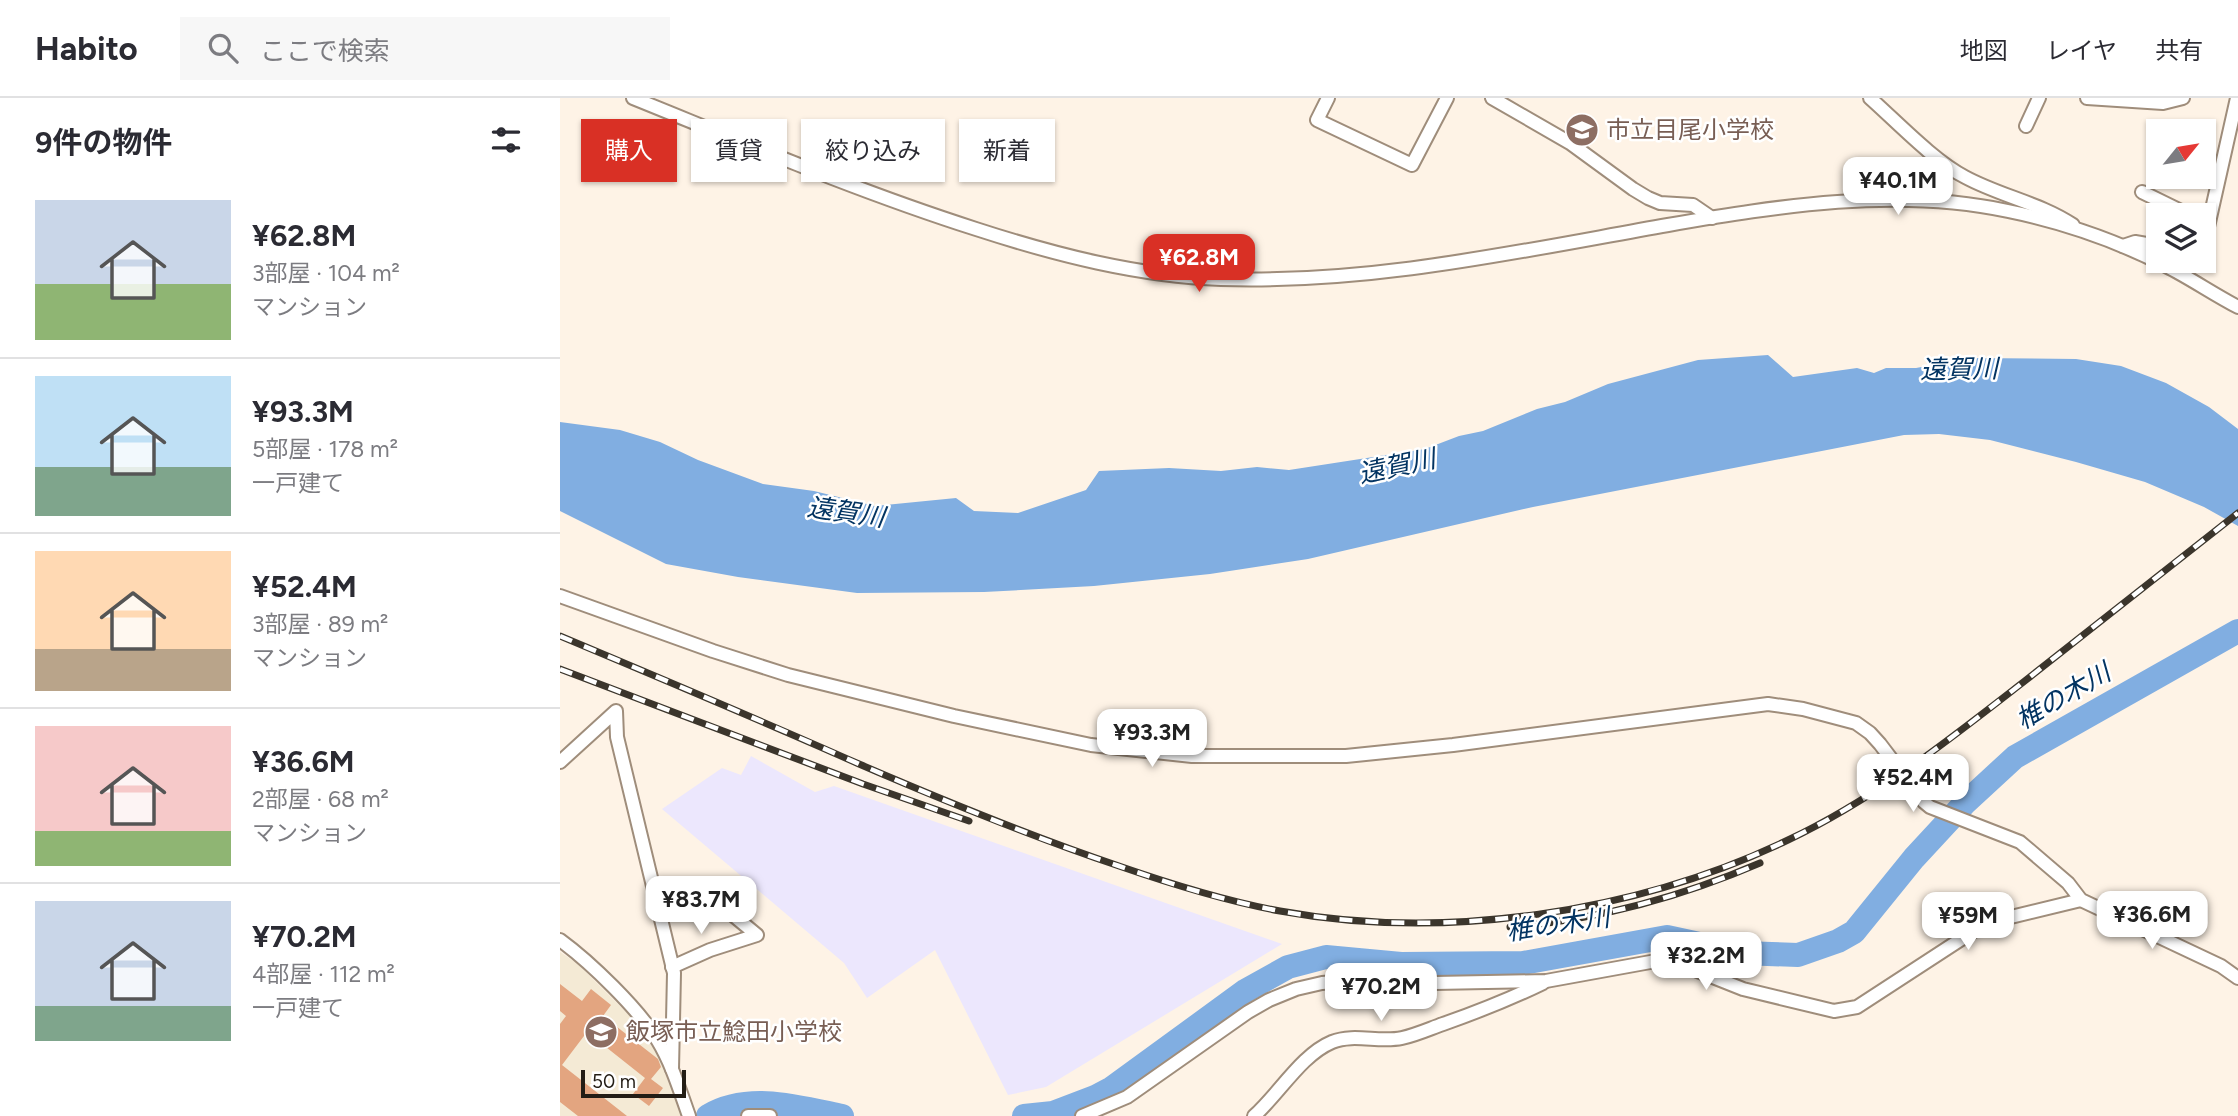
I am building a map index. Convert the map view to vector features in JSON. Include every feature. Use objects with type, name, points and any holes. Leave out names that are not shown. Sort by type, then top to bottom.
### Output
[{"type":"street","points":[[633,98],[933,216],[1036,248],[1094,262],[1159,273],[1219,279],[1350,277],[1438,265],[1712,218],[1829,202],[1913,200],[2006,210],[2084,233],[2123,246],[2167,266],[2238,307]]},
{"type":"street","points":[[1328,98],[1317,120],[1412,164],[1447,98]]},
{"type":"street","points":[[1492,98],[1570,144],[1648,198],[1660,203],[1693,205],[1712,218]]},
{"type":"street","points":[[1870,98],[1964,177],[2058,215],[2084,233]]},
{"type":"street","points":[[2026,127],[2039,98]]},
{"type":"street","points":[[2087,98],[2163,103],[2183,98]]},
{"type":"street","points":[[2211,203],[2237,98]]},
{"type":"street","points":[[2146,198],[2159,203]]},
{"type":"street","points":[[2123,246],[2135,242],[2146,244]]},
{"type":"street","points":[[560,596],[788,675],[1091,746],[1192,756],[1346,756],[1768,704],[1803,709],[1857,723],[1870,733],[1930,807],[2020,842],[2068,883],[2081,900],[2221,967],[2238,978]]},
{"type":"street","points":[[560,762],[616,711],[617,737],[672,967],[672,1069]]},
{"type":"street","points":[[1082,1116],[1127,1097],[1269,1000],[1296,989],[1322,983],[1360,980],[1435,983],[1546,981],[1656,961],[1670,961],[1743,989],[1834,1011],[1845,1010],[1857,1007],[1986,923],[2081,900]]},
{"type":"street","points":[[672,967],[710,950],[757,935],[722,905]]},
{"type":"street","points":[[560,940],[603,978],[658,1040],[689,1116]]},
{"type":"street","points":[[1254,1116],[1294,1073],[1319,1050],[1333,1042],[1348,1038],[1403,1038],[1502,1003],[1546,981]]},
{"type":"street","points":[[748,1116],[770,1116]]},
{"type":"shaded area","points":[[751,756],[815,792],[834,786],[1282,944],[1046,1087],[1008,1095],[935,950],[867,998],[844,963],[662,809],[722,768],[741,775]]},
{"type":"shaded area","name":"飯塚市立鯰田小学校","points":[[560,952],[578,964],[628,1014],[657,1051],[666,1067],[682,1116],[560,1116]]},
{"type":"water","name":"遠賀川","points":[[1768,355],[1793,377],[1857,368],[1874,373],[1886,368],[1916,368],[1971,358],[2076,359],[2121,366],[2166,383],[2209,407],[2238,429],[2238,526],[2204,507],[2145,482],[1990,440],[1939,434],[1904,435],[1533,507],[1308,559],[1210,574],[1094,586],[984,592],[857,593],[738,577],[666,564],[560,511],[560,422],[620,430],[660,442],[698,460],[763,484],[814,491],[875,506],[956,498],[974,511],[1018,513],[1086,490],[1099,471],[1169,468],[1221,471],[1257,467],[1289,470],[1425,449],[1459,436],[1483,431],[1537,409],[1565,402],[1608,384],[1698,360]]},
{"type":"building","points":[[560,984],[582,1001],[591,989],[611,1005],[603,1016],[658,1059],[661,1067],[651,1079],[663,1088],[649,1106],[633,1094],[645,1078],[587,1032],[562,1065],[627,1116],[578,1116],[560,1102],[560,1024],[566,1016],[560,1011]]},
{"type":"waterway","name":"椎の木川","points":[[1024,1116],[1053,1113],[1095,1097],[1112,1088],[1245,991],[1288,967],[1326,957],[1401,964],[1523,963],[1667,937],[1741,953],[1798,955],[1838,941],[1854,932],[1914,858],[1964,804],[2015,757],[2238,631]]},
{"type":"waterway","name":"椎の木川","points":[[708,1116],[723,1109],[757,1103],[791,1106],[842,1116]]},
{"type":"railway","points":[[560,636],[956,805],[1053,843],[1178,886],[1259,907],[1343,920],[1408,923],[1473,921],[1539,914],[1668,886],[1729,865],[1820,824],[1881,787],[1940,746],[2238,513]]},
{"type":"railway","points":[[560,669],[863,784],[969,821]]},
{"type":"railway","points":[[1510,927],[1574,919],[1638,905],[1700,886],[1760,863]]},
{"type":"place","name":"市立目尾小学校","points":[[1582,130]]},
{"type":"place","name":"飯塚市立鯰田小学校","points":[[601,1032]]}]
